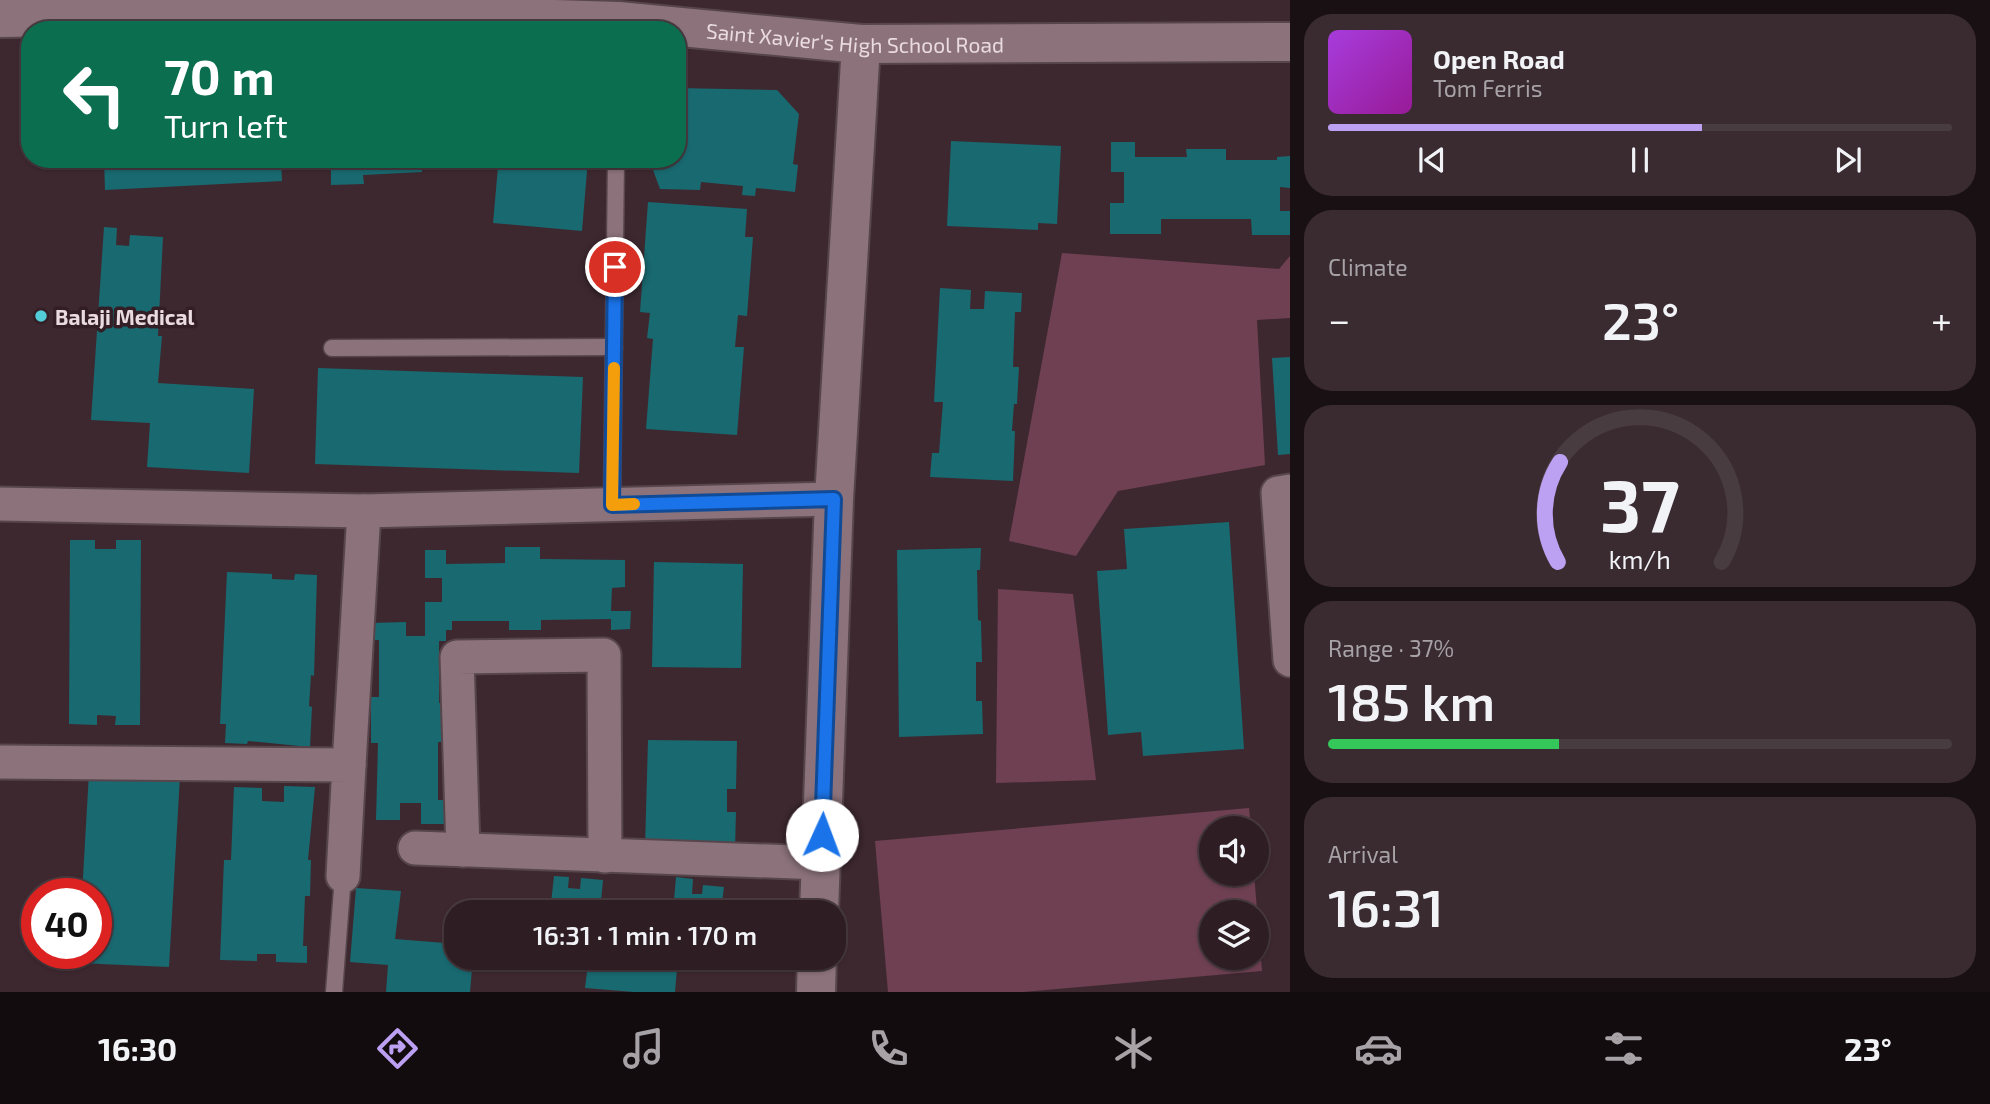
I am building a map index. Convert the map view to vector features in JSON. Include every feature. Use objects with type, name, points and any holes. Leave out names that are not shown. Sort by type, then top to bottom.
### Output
[{"type":"street","name":"Saint Xavier's High School Road","points":[[0,18],[222,8],[619,17],[655,21]]},
{"type":"street","name":"Saint Xavier's High School Road","points":[[686,24],[861,44],[1290,42]]},
{"type":"street","points":[[819,900],[834,499],[861,44]]},
{"type":"street","points":[[1290,491],[1278,492],[1290,660]]},
{"type":"street","points":[[0,504],[364,512],[834,499]]},
{"type":"street","points":[[343,876],[364,512]]},
{"type":"street","points":[[463,850],[457,657],[604,655],[605,856]]},
{"type":"street","points":[[0,762],[349,765]]},
{"type":"street","points":[[415,848],[821,863]]},
{"type":"street","points":[[816,992],[817,970]]},
{"type":"lane","points":[[612,505],[617,168]]},
{"type":"lane","points":[[332,348],[614,347]]},
{"type":"lane","points":[[334,992],[343,876]]},
{"type":"shaded area","points":[[1062,253],[1279,269],[1290,256],[1290,318],[1257,320],[1265,465],[1118,491],[1076,556],[1009,541]]},
{"type":"shaded area","points":[[998,589],[1073,594],[1096,780],[996,783]]},
{"type":"shaded area","points":[[1249,808],[1250,816],[1199,816],[1199,886],[1255,886],[1256,900],[1199,900],[1199,970],[1262,971],[1023,992],[888,992],[875,841]]},
{"type":"building","points":[[686,88],[777,90],[799,114],[793,164],[798,165],[795,192],[756,188],[755,196],[742,195],[743,186],[701,182],[700,190],[660,189],[652,168],[686,168]]},
{"type":"building","points":[[951,141],[1061,146],[1057,224],[1038,223],[1038,230],[947,226]]},
{"type":"building","points":[[1111,142],[1135,142],[1135,157],[1187,157],[1186,149],[1226,149],[1226,160],[1277,160],[1277,157],[1290,156],[1290,188],[1280,187],[1280,211],[1290,211],[1290,235],[1252,235],[1251,219],[1161,219],[1161,234],[1110,234],[1110,203],[1124,203],[1124,172],[1111,172]]},
{"type":"building","points":[[104,168],[281,168],[282,181],[105,190]]},
{"type":"building","points":[[331,168],[422,168],[422,172],[363,175],[364,184],[331,185]]},
{"type":"building","points":[[498,168],[587,168],[582,231],[493,223]]},
{"type":"building","points":[[648,202],[747,209],[745,237],[753,237],[747,316],[738,315],[735,347],[744,347],[737,435],[646,429],[653,339],[647,338],[650,313],[640,312]]},
{"type":"building","points":[[104,227],[117,228],[116,245],[129,246],[130,235],[163,237],[158,336],[162,336],[158,383],[254,389],[249,473],[147,467],[150,423],[91,420]]},
{"type":"building","points":[[940,288],[971,290],[970,309],[984,309],[985,291],[1022,293],[1021,312],[1015,312],[1013,367],[1019,367],[1012,431],[1015,431],[1013,481],[930,477],[932,453],[939,453],[943,402],[934,402]]},
{"type":"building","points":[[1290,357],[1290,454],[1278,455],[1272,358]]},
{"type":"building","points":[[318,368],[583,377],[579,473],[315,464]]},
{"type":"building","points":[[1229,522],[1244,749],[1143,756],[1141,732],[1108,735],[1097,571],[1127,569],[1124,529]]},
{"type":"building","points":[[70,540],[95,540],[95,549],[116,549],[116,540],[141,540],[140,725],[115,725],[116,716],[97,715],[97,725],[69,724]]},
{"type":"building","points":[[505,547],[540,547],[540,559],[625,560],[625,587],[612,588],[611,611],[631,611],[630,629],[611,630],[611,619],[541,620],[541,630],[509,630],[509,621],[452,621],[452,630],[446,630],[446,641],[439,641],[439,703],[445,702],[445,742],[438,742],[438,800],[445,800],[445,824],[421,824],[421,803],[400,803],[400,820],[376,820],[378,743],[371,743],[371,697],[379,697],[379,640],[371,640],[371,623],[406,622],[406,636],[425,636],[425,602],[442,602],[442,578],[425,578],[425,550],[446,550],[446,564],[505,563]]},
{"type":"building","points":[[981,548],[980,570],[977,570],[982,662],[976,662],[976,701],[982,701],[983,734],[899,737],[897,550]]},
{"type":"building","points":[[654,562],[743,564],[741,668],[652,667]]},
{"type":"building","points":[[227,572],[272,574],[272,579],[294,580],[295,574],[317,575],[314,676],[311,675],[309,706],[312,707],[310,747],[248,741],[247,744],[225,743],[226,724],[220,724]]},
{"type":"building","points":[[648,740],[737,741],[736,789],[727,789],[727,812],[736,812],[735,849],[645,848]]},
{"type":"building","points":[[89,773],[180,776],[169,967],[112,964],[112,878],[83,878]]},
{"type":"building","points":[[284,786],[315,787],[308,860],[311,860],[310,896],[305,896],[303,946],[307,946],[307,963],[276,962],[276,954],[257,954],[257,961],[220,960],[224,860],[231,860],[234,787],[262,788],[262,801],[284,802]]},
{"type":"building","points":[[554,876],[569,877],[568,888],[580,889],[581,878],[603,880],[601,900],[551,900]]},
{"type":"building","points":[[676,877],[693,879],[692,894],[702,894],[703,885],[724,887],[722,900],[674,900]]},
{"type":"building","points":[[356,888],[401,891],[395,939],[444,943],[444,970],[472,970],[470,992],[386,992],[388,965],[350,962]]},
{"type":"building","points":[[677,970],[675,992],[585,988],[587,972],[579,971]]},
{"type":"slow traffic","points":[[614,368],[612,505],[634,504]]},
{"type":"place","name":"Balaji Medical","points":[[41,316]]},
{"type":"route","points":[[615,267],[612,505],[834,499],[822,835]]}]
